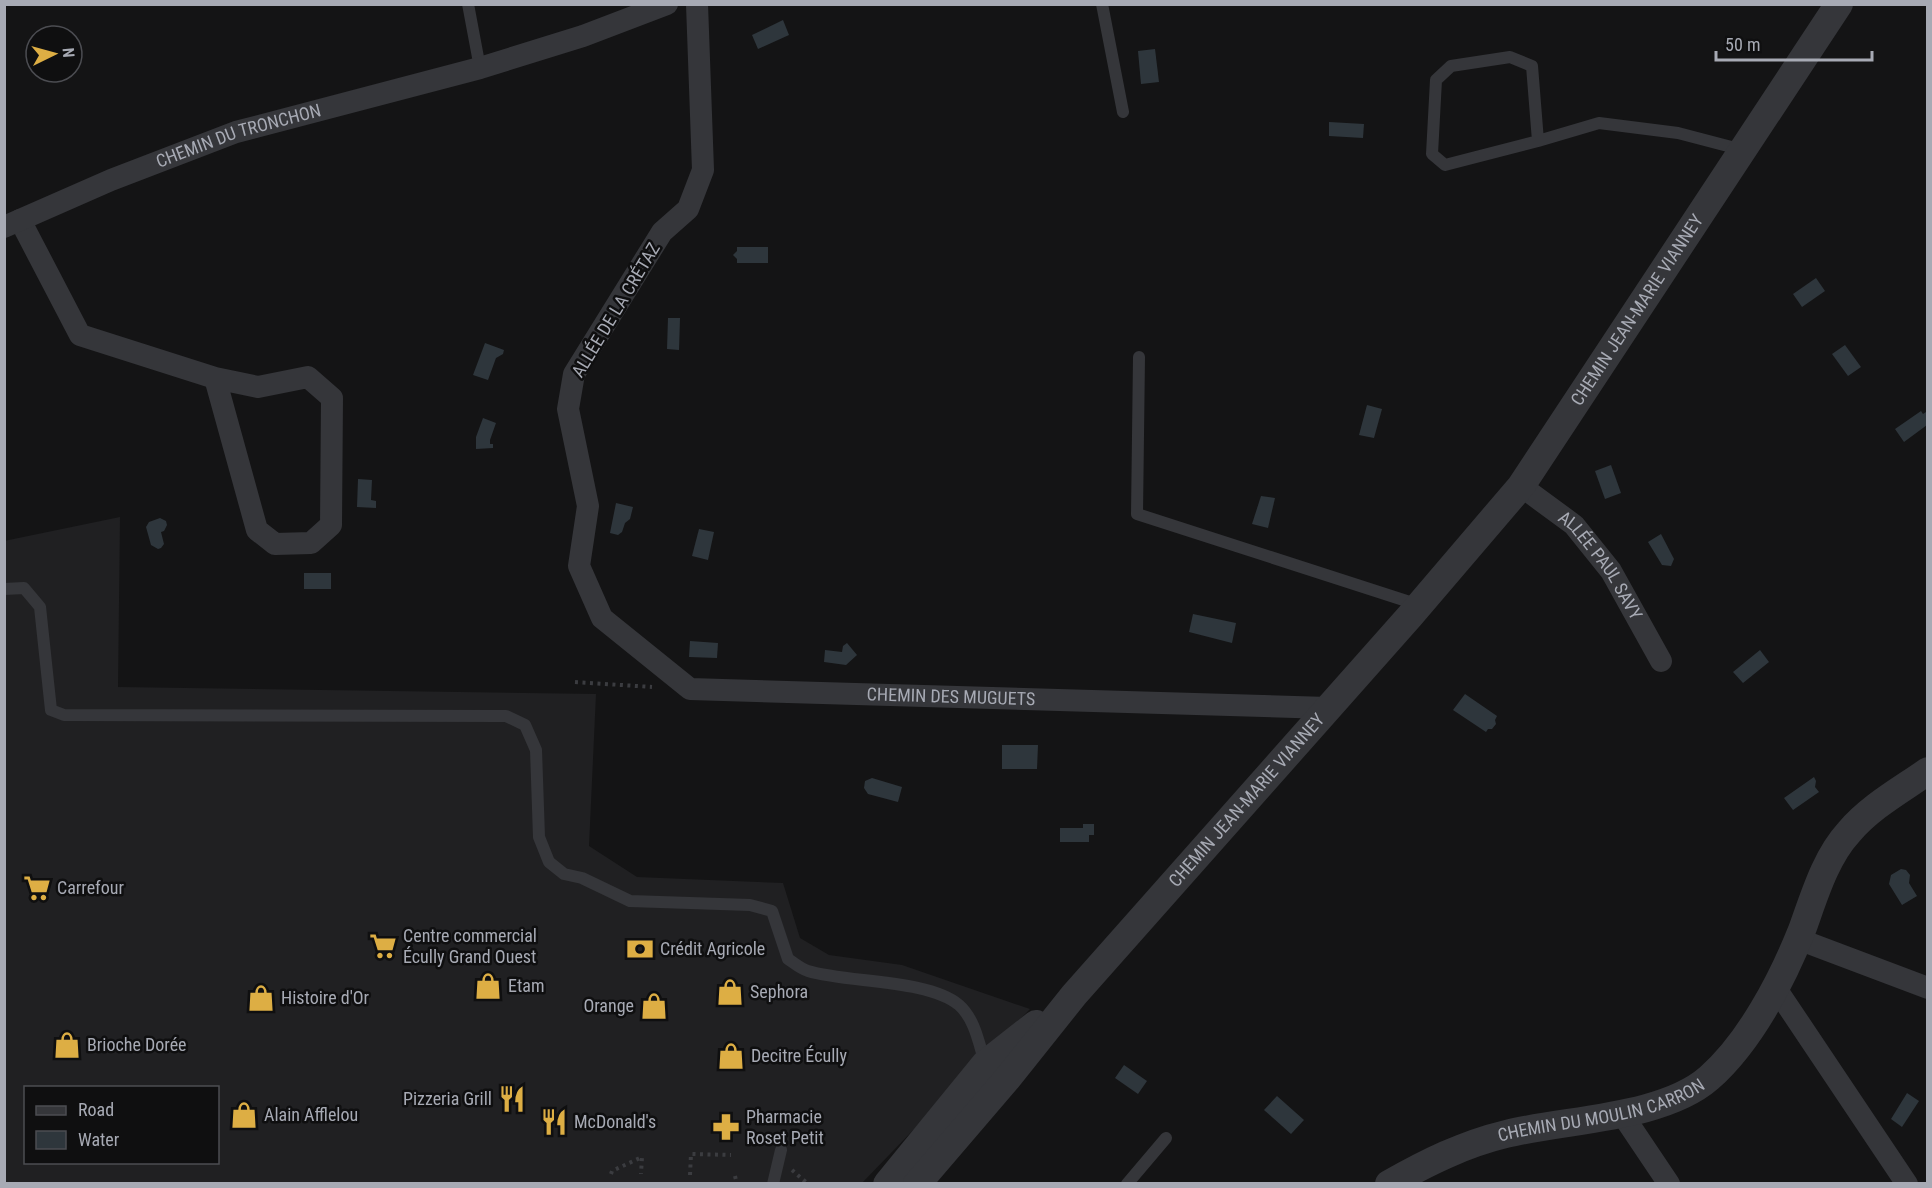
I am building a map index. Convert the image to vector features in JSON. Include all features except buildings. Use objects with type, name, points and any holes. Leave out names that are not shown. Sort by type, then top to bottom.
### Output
[{"type":"street","name":"CHEMIN DU TRONCHON","points":[[12,223],[111,180],[236,132],[480,68],[583,36],[667,4]]},
{"type":"street","name":"ALLÉE DE LA CRÉTAZ","points":[[690,689],[602,618],[579,566],[588,506],[568,409],[574,374],[662,232],[688,209],[703,170],[697,4]]},
{"type":"street","name":"CHEMIN JEAN-MARIE VIANNEY","points":[[916,1184],[1074,995],[1419,605],[1521,486],[1839,4]]},
{"type":"street","points":[[12,223],[80,335],[215,378],[258,387],[308,377],[333,398],[331,525],[312,543],[275,544],[257,530],[215,378]]},
{"type":"street","name":"ALLÉE PAUL SAVY","points":[[1521,486],[1574,525],[1611,571],[1661,662]]},
{"type":"street","name":"CHEMIN DES MUGUETS","points":[[690,689],[1328,708]]},
{"type":"street","name":"CHEMIN DU MOULIN CARRON","points":[[1389,1184],[1422,1165],[1462,1147],[1506,1134],[1662,1104],[1690,1092],[1708,1079],[1727,1060],[1748,1033],[1775,987],[1832,857],[1848,832],[1873,810],[1928,771]]},
{"type":"street","points":[[1798,939],[1928,988]]},
{"type":"street","points":[[1775,987],[1907,1184]]},
{"type":"street","name":"CHEMIN JEAN-MARIE VIANNEY","points":[[887,1184],[985,1064],[1074,995]]},
{"type":"street","points":[[1622,1113],[1669,1184]]},
{"type":"lane","points":[[468,4],[480,68]]},
{"type":"lane","points":[[1101,4],[1123,112]]},
{"type":"lane","points":[[1538,141],[1532,66],[1510,57],[1451,66],[1436,80],[1432,154],[1445,165],[1538,141],[1599,123],[1678,133],[1743,150]]},
{"type":"lane","points":[[1138,357],[1137,514],[1419,605]]},
{"type":"lane","points":[[4,589],[24,588],[40,607],[51,710],[64,715],[506,716],[525,725],[537,750],[538,837],[549,862],[564,874],[582,878],[630,901],[750,905],[772,911],[788,960],[807,970],[920,989],[944,996],[960,1006],[976,1031],[985,1064]]},
{"type":"lane","points":[[1127,1184],[1167,1138]]},
{"type":"lane","points":[[776,1179],[781,1150]]},
{"type":"path","points":[[575,682],[690,689]]},
{"type":"path","points":[[690,1175],[691,1154],[731,1155]]},
{"type":"path","points":[[611,1174],[612,1171],[642,1157],[641,1174]]},
{"type":"path","points":[[789,1168],[808,1184]]},
{"type":"path","points":[[735,1176],[737,1184]]},
{"type":"shaded area","points":[[120,517],[118,687],[596,694],[589,846],[637,877],[783,883],[800,938],[829,955],[902,965],[1030,1009],[862,1183],[5,1183],[4,541]]},
{"type":"water","points":[[783,20],[789,35],[758,49],[752,35]]},
{"type":"water","points":[[1155,49],[1159,82],[1141,84],[1138,51]]},
{"type":"water","points":[[1329,122],[1364,124],[1363,138],[1329,136]]},
{"type":"water","points":[[737,247],[768,247],[768,263],[737,263],[733,255]]},
{"type":"water","points":[[1816,278],[1825,291],[1802,307],[1793,294]]},
{"type":"water","points":[[668,318],[680,318],[679,350],[667,349]]},
{"type":"water","points":[[485,343],[504,350],[503,354],[496,358],[488,380],[473,375]]},
{"type":"water","points":[[1845,345],[1861,367],[1848,376],[1832,354]]},
{"type":"water","points":[[1367,405],[1382,409],[1374,438],[1359,435]]},
{"type":"water","points":[[1921,411],[1923,414],[1926,412],[1927,425],[1904,442],[1895,429]]},
{"type":"water","points":[[483,418],[496,423],[490,440],[493,448],[476,449],[476,437]]},
{"type":"water","points":[[1611,465],[1621,493],[1605,499],[1595,471]]},
{"type":"water","points":[[358,479],[372,480],[371,500],[376,501],[376,508],[357,507]]},
{"type":"water","points":[[1261,496],[1275,498],[1268,528],[1252,524]]},
{"type":"water","points":[[616,503],[633,507],[630,519],[618,535],[610,533]]},
{"type":"water","points":[[160,518],[166,521],[167,525],[161,532],[164,544],[158,549],[151,545],[146,527],[149,522]]},
{"type":"water","points":[[699,529],[714,532],[708,560],[692,556]]},
{"type":"water","points":[[1661,534],[1674,559],[1671,566],[1662,565],[1648,542]]},
{"type":"water","points":[[304,573],[331,573],[331,589],[304,589]]},
{"type":"water","points":[[1193,614],[1236,623],[1232,643],[1189,632]]},
{"type":"water","points":[[690,641],[718,643],[717,658],[689,657]]},
{"type":"water","points":[[847,643],[857,655],[846,665],[824,662],[825,650],[842,652],[843,646]]},
{"type":"water","points":[[1760,650],[1769,662],[1743,683],[1733,672]]},
{"type":"water","points":[[1465,694],[1497,716],[1496,724],[1492,729],[1486,732],[1453,710]]},
{"type":"water","points":[[1002,745],[1038,745],[1037,769],[1002,769]]},
{"type":"water","points":[[1814,777],[1815,787],[1819,792],[1793,810],[1784,798]]},
{"type":"water","points":[[872,778],[902,787],[898,802],[868,794],[864,788],[865,781]]},
{"type":"water","points":[[1083,824],[1094,824],[1094,835],[1089,835],[1089,842],[1060,842],[1060,828],[1083,828]]},
{"type":"water","points":[[1901,869],[1906,870],[1910,875],[1909,883],[1917,896],[1902,905],[1889,884],[1891,875]]},
{"type":"water","points":[[1124,1065],[1147,1081],[1138,1094],[1115,1078]]},
{"type":"water","points":[[1907,1093],[1919,1101],[1902,1127],[1891,1119]]},
{"type":"water","points":[[1277,1096],[1304,1120],[1291,1134],[1264,1110]]},
{"type":"place","name":"Carrefour","points":[[37,888]]},
{"type":"place","name":"Centre commercial Écully Grand Ouest","points":[[383,946]]},
{"type":"place","name":"Crédit Agricole","points":[[640,949]]},
{"type":"place","name":"Etam","points":[[488,986]]},
{"type":"place","name":"Sephora","points":[[730,992]]},
{"type":"place","name":"Histoire d'Or","points":[[261,998]]},
{"type":"place","name":"Orange","points":[[654,1006]]},
{"type":"place","name":"Brioche Dorée","points":[[67,1045]]},
{"type":"place","name":"Decitre Écully","points":[[731,1056]]},
{"type":"place","name":"Pizzeria Grill","points":[[512,1099]]},
{"type":"place","name":"Alain Afflelou","points":[[244,1115]]},
{"type":"place","name":"McDonald's","points":[[554,1122]]},
{"type":"place","name":"Pharmacie Roset Petit","points":[[726,1127]]}]
